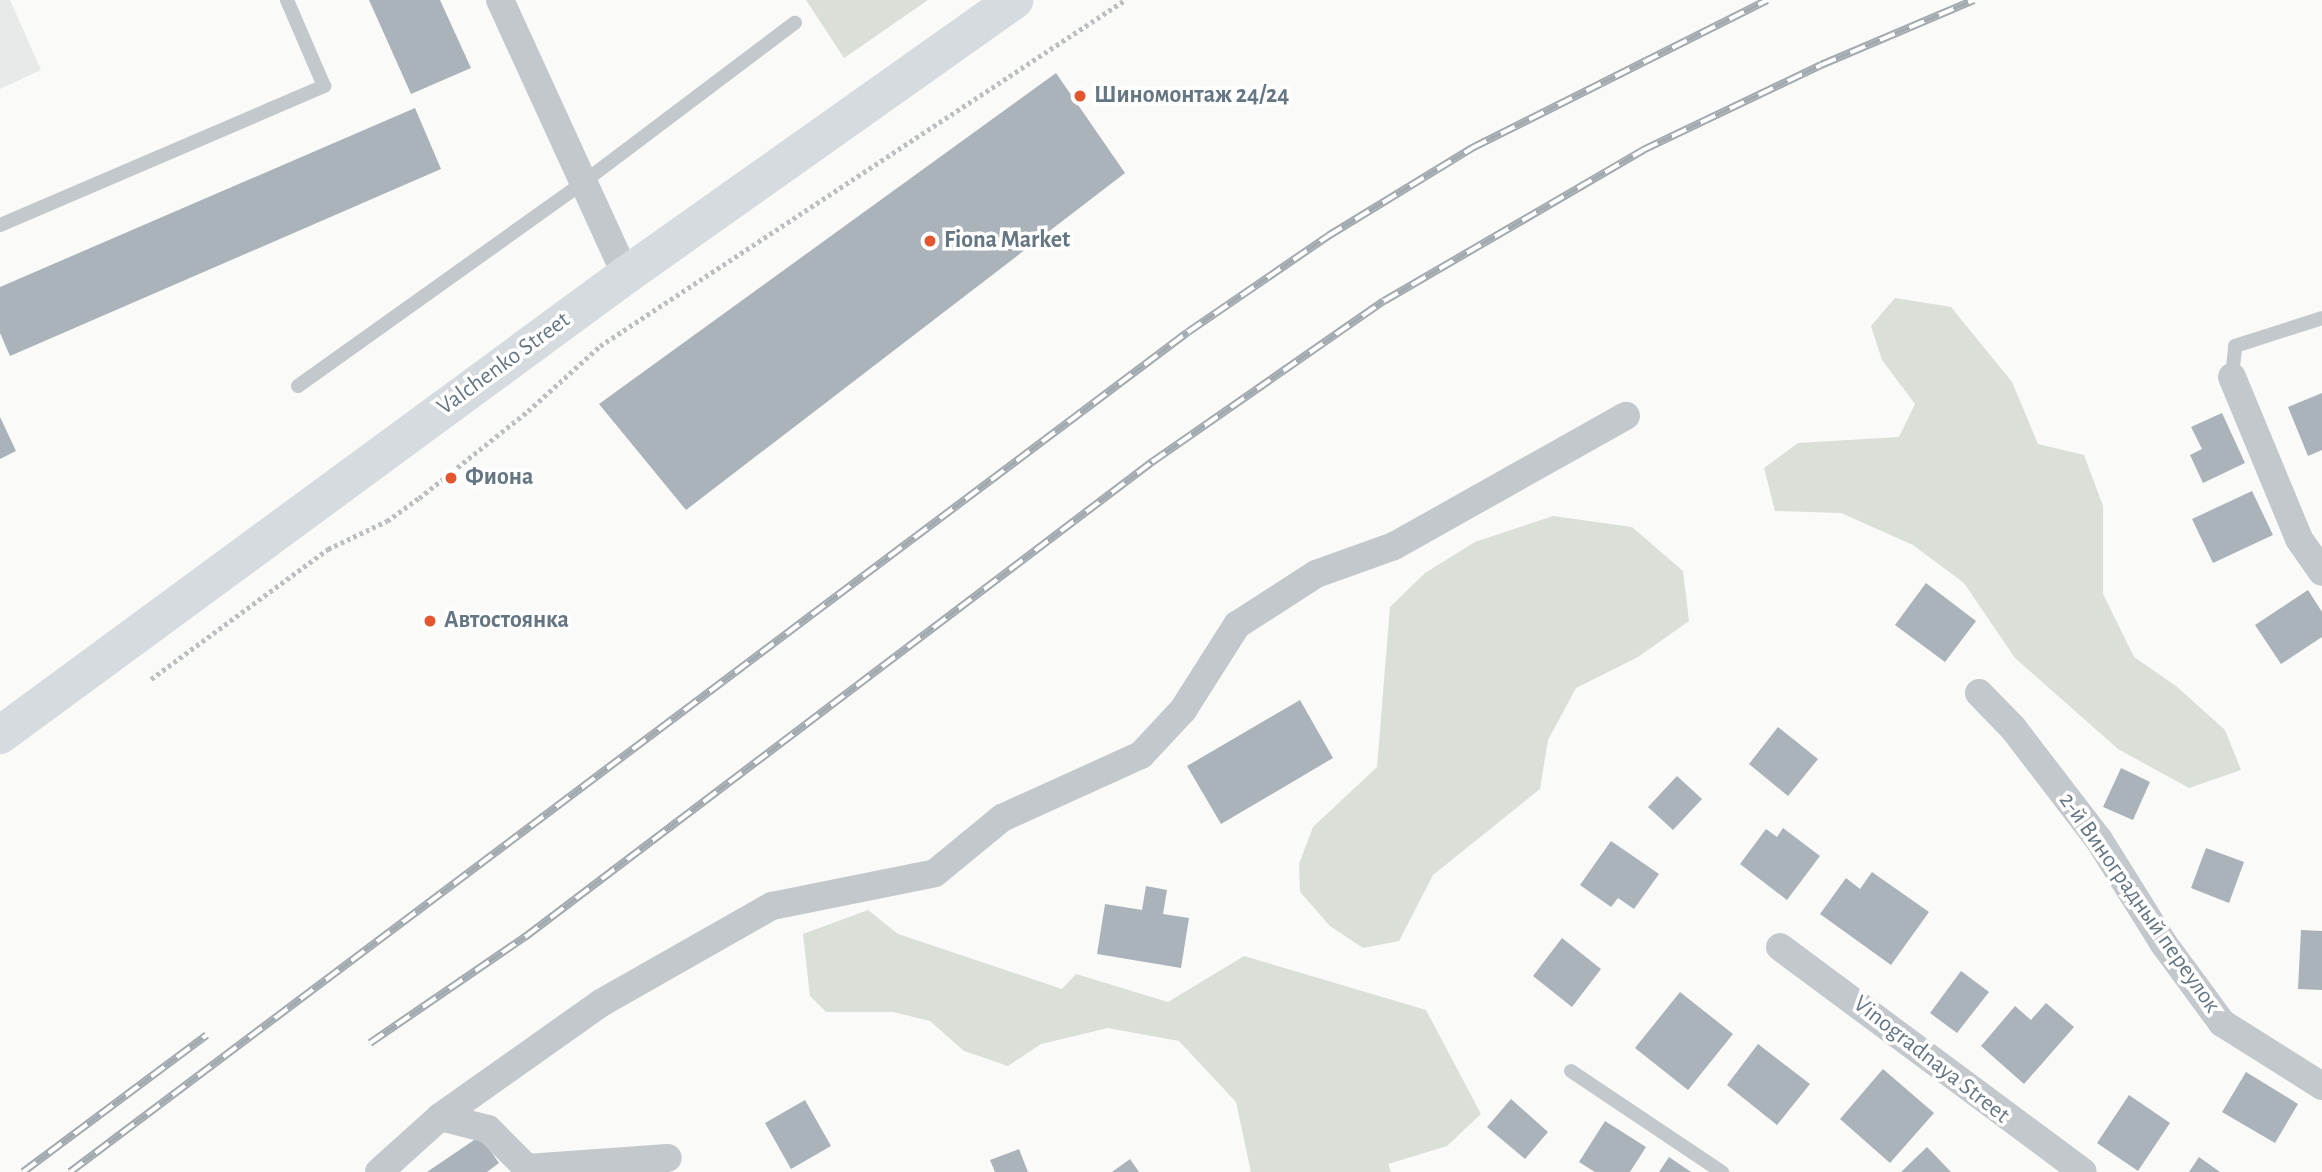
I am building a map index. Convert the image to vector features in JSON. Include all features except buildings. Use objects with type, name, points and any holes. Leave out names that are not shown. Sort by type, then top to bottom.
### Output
[{"type":"main road","name":"Valchenko Street","points":[[0,735],[625,275],[1014,0]]},
{"type":"street","points":[[500,0],[581,184],[625,275]]},
{"type":"street","points":[[2232,377],[2299,540],[2322,572]]},
{"type":"street","points":[[379,1172],[440,1117],[601,1003],[772,906],[935,873],[1002,818],[1141,755],[1183,710],[1237,625],[1317,574],[1394,546],[1626,416]]},
{"type":"street","name":"2-й Виноградный переулок","points":[[1979,693],[2013,728],[2099,840],[2164,944],[2222,1023],[2322,1086]]},
{"type":"street","name":"Vinogradnaya Street","points":[[1780,947],[2083,1172]]},
{"type":"street","points":[[440,1117],[488,1129],[527,1168],[668,1158]]},
{"type":"lane","points":[[0,225],[324,86],[287,0]]},
{"type":"lane","points":[[298,386],[581,184],[795,23]]},
{"type":"lane","points":[[2232,377],[2235,346],[2322,317]]},
{"type":"lane","points":[[1571,1071],[1723,1172]]},
{"type":"path","points":[[151,679],[328,549],[387,521],[419,498],[528,411],[600,346],[1125,0]]},
{"type":"shaded area","points":[[0,0],[10,0],[41,70],[0,89]]},
{"type":"shaded area","points":[[806,0],[928,0],[844,58]]},
{"type":"shaded area","points":[[1895,298],[1951,307],[2012,382],[2038,444],[2084,455],[2103,506],[2103,594],[2134,657],[2176,686],[2225,730],[2241,770],[2189,788],[2118,749],[2015,658],[1964,583],[1913,545],[1841,513],[1775,511],[1764,468],[1798,443],[1899,437],[1915,404],[1882,360],[1871,326]]},
{"type":"shaded area","points":[[1553,516],[1632,527],[1683,571],[1689,621],[1638,657],[1576,688],[1548,740],[1540,789],[1433,875],[1399,941],[1363,948],[1330,926],[1300,892],[1299,864],[1313,827],[1377,767],[1390,607],[1425,573],[1475,542]]},
{"type":"shaded area","points":[[868,910],[898,934],[1062,989],[1076,974],[1168,1002],[1244,956],[1426,1010],[1481,1114],[1447,1146],[1388,1164],[1391,1172],[1251,1172],[1236,1102],[1179,1041],[1108,1028],[1041,1044],[1008,1066],[964,1051],[930,1021],[893,1012],[826,1012],[810,996],[803,934]]},
{"type":"railway","points":[[70,1172],[1188,332],[1328,236],[1472,148],[1767,0]]},
{"type":"railway","points":[[370,1043],[525,937],[1152,462],[1384,301],[1643,150],[1821,65],[1974,0]]},
{"type":"railway","points":[[23,1172],[207,1035]]},
{"type":"place","name":"Шиномонтаж 24/24","points":[[1080,96]]},
{"type":"place","name":"Fiona Market","points":[[930,241]]},
{"type":"place","name":"Фиона","points":[[451,478]]},
{"type":"place","name":"Автостоянка","points":[[430,621]]}]
